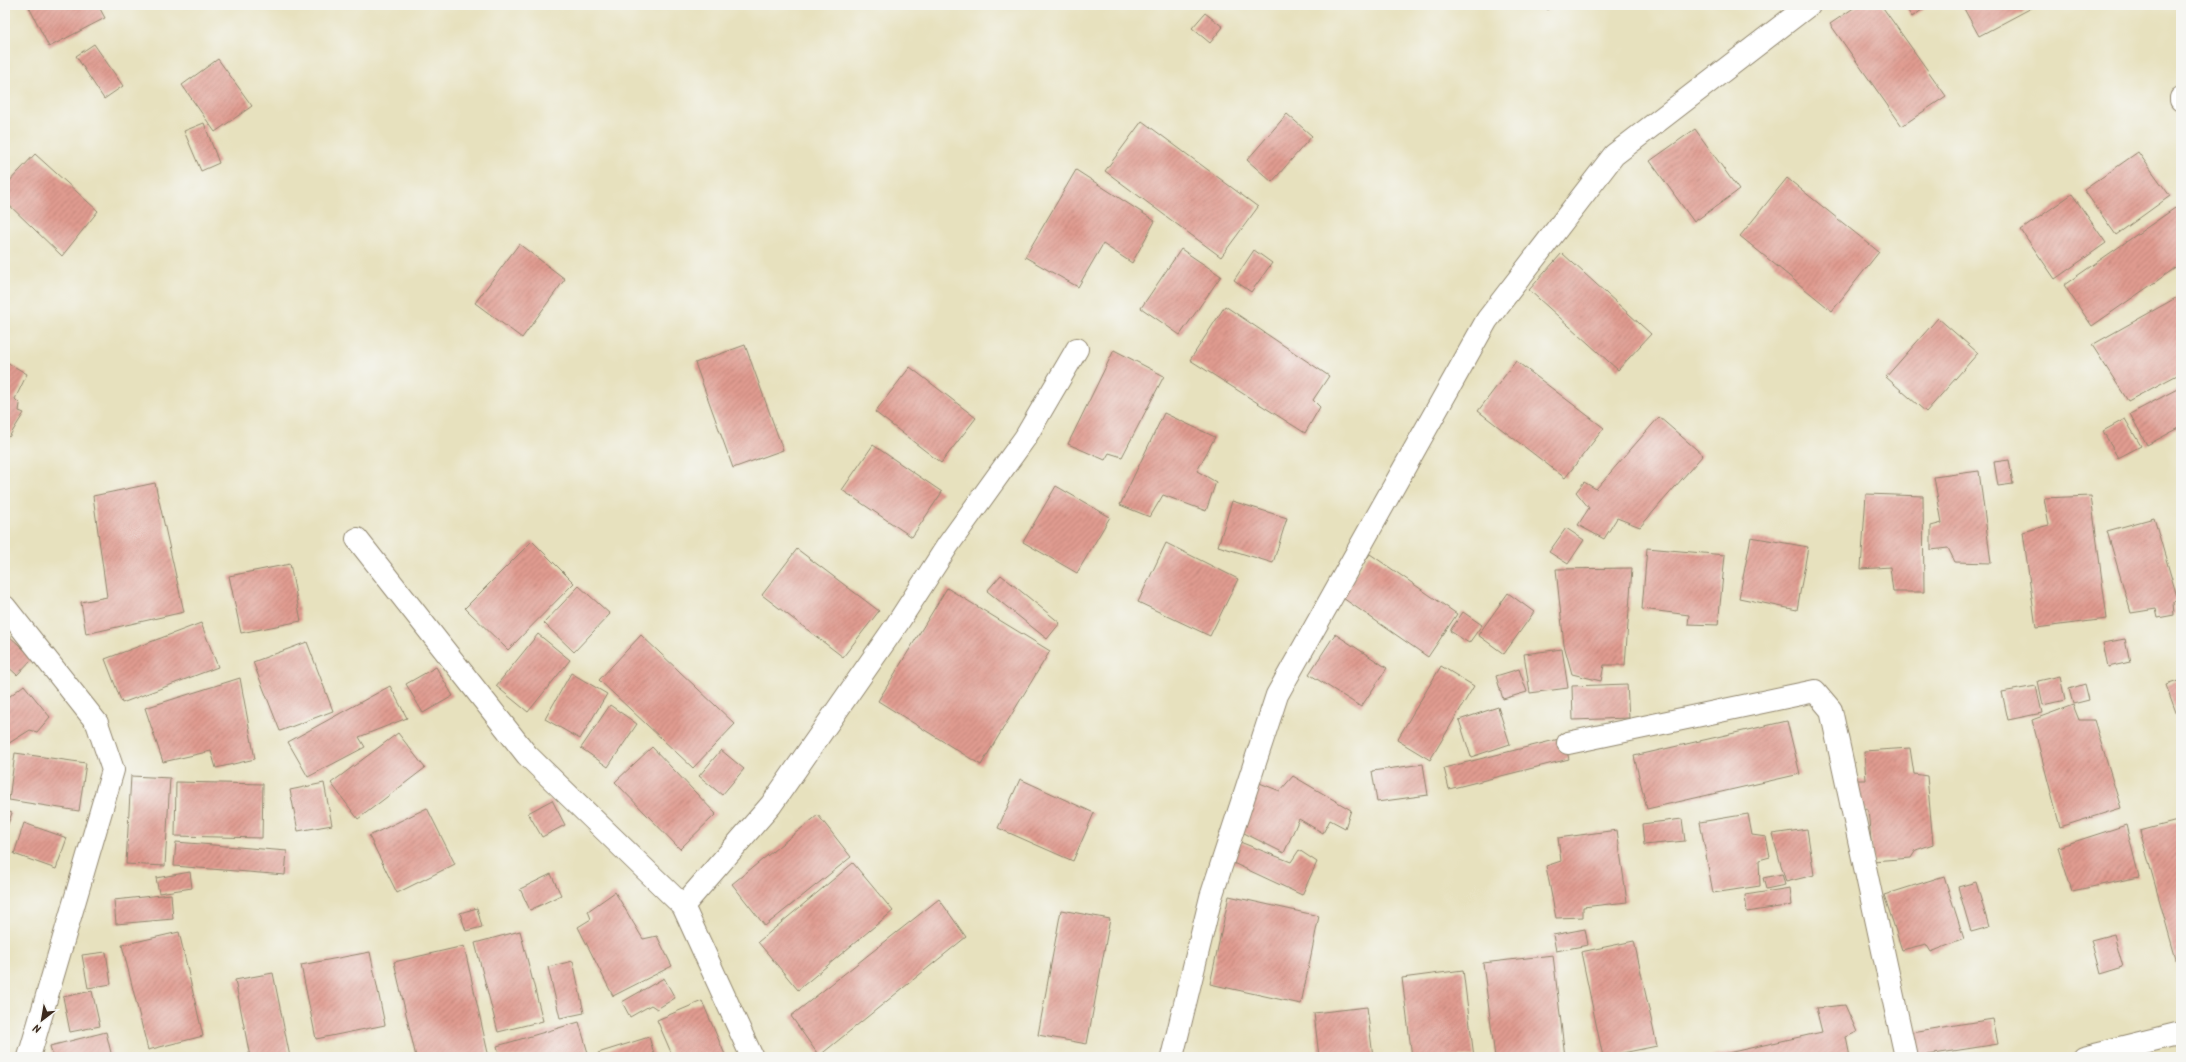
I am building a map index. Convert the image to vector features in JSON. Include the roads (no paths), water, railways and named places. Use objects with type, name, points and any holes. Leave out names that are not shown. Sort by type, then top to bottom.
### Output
[{"type":"street","points":[[1172,1057],[1211,897],[1277,695],[1486,320],[1614,155],[1809,5]]},
{"type":"street","points":[[683,906],[771,805],[897,624],[948,545],[1025,438],[1077,349]]},
{"type":"street","points":[[357,539],[527,755],[683,906],[752,1057]]},
{"type":"street","points":[[5,607],[97,723],[113,770],[29,1057]]},
{"type":"street","points":[[1568,743],[1815,691],[1832,710],[1906,1057]]},
{"type":"street","points":[[2084,1057],[2181,1033]]}]
